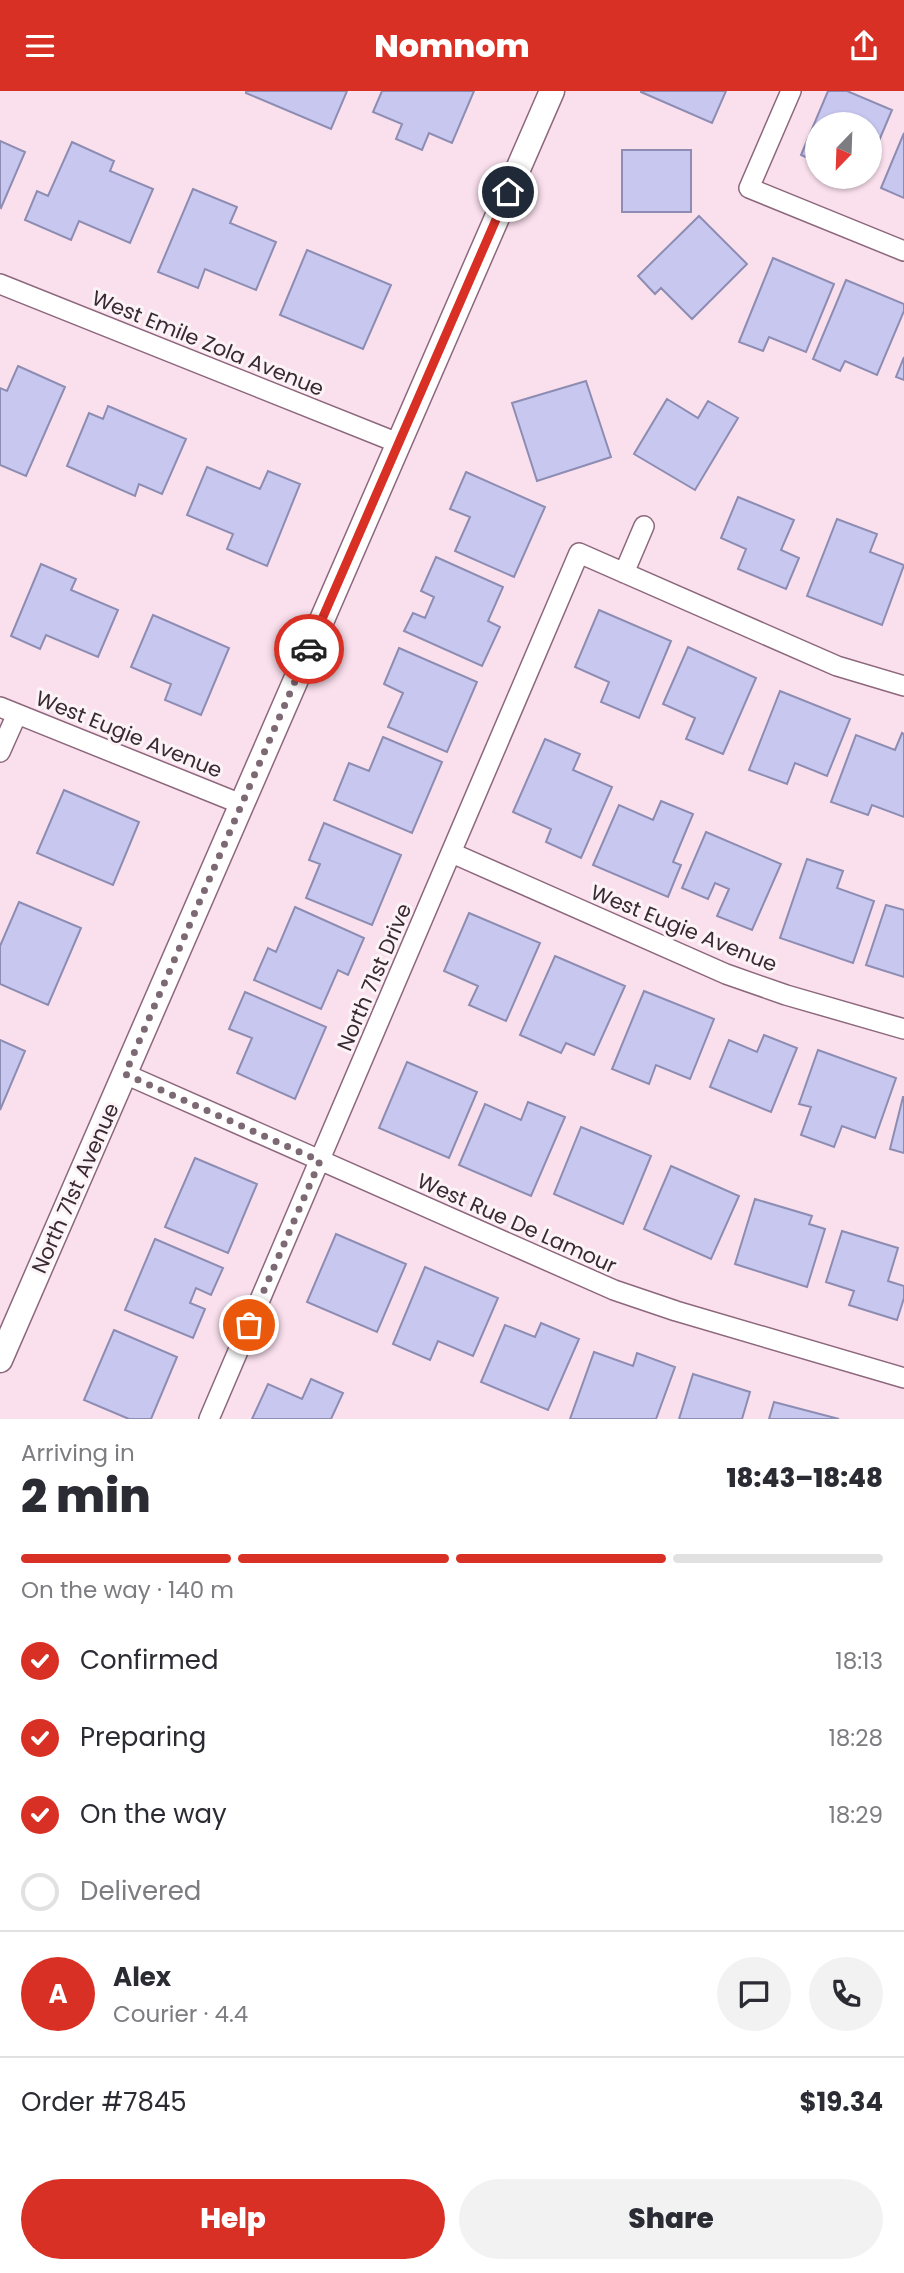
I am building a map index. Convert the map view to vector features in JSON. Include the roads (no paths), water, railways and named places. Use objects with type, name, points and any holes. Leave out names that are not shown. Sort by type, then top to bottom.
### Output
[{"type":"street","name":"North 71st Avenue","points":[[0,1360],[552,91]]},
{"type":"street","points":[[791,91],[749,188],[904,251]]},
{"type":"street","name":"West Emile Zola Avenue","points":[[0,284],[398,443]]},
{"type":"street","points":[[644,526],[624,573],[837,666],[904,685]]},
{"type":"street","name":"North 71st Drive","points":[[209,1419],[579,553],[624,573]]},
{"type":"street","points":[[0,752],[8,710]]},
{"type":"street","name":"West Eugie Avenue","points":[[8,710],[241,804]]},
{"type":"street","name":"West Eugie Avenue","points":[[452,853],[726,974],[786,995],[904,1029]]},
{"type":"street","name":"West Rue De Lamour","points":[[125,1074],[614,1290],[727,1327],[904,1378]]}]
